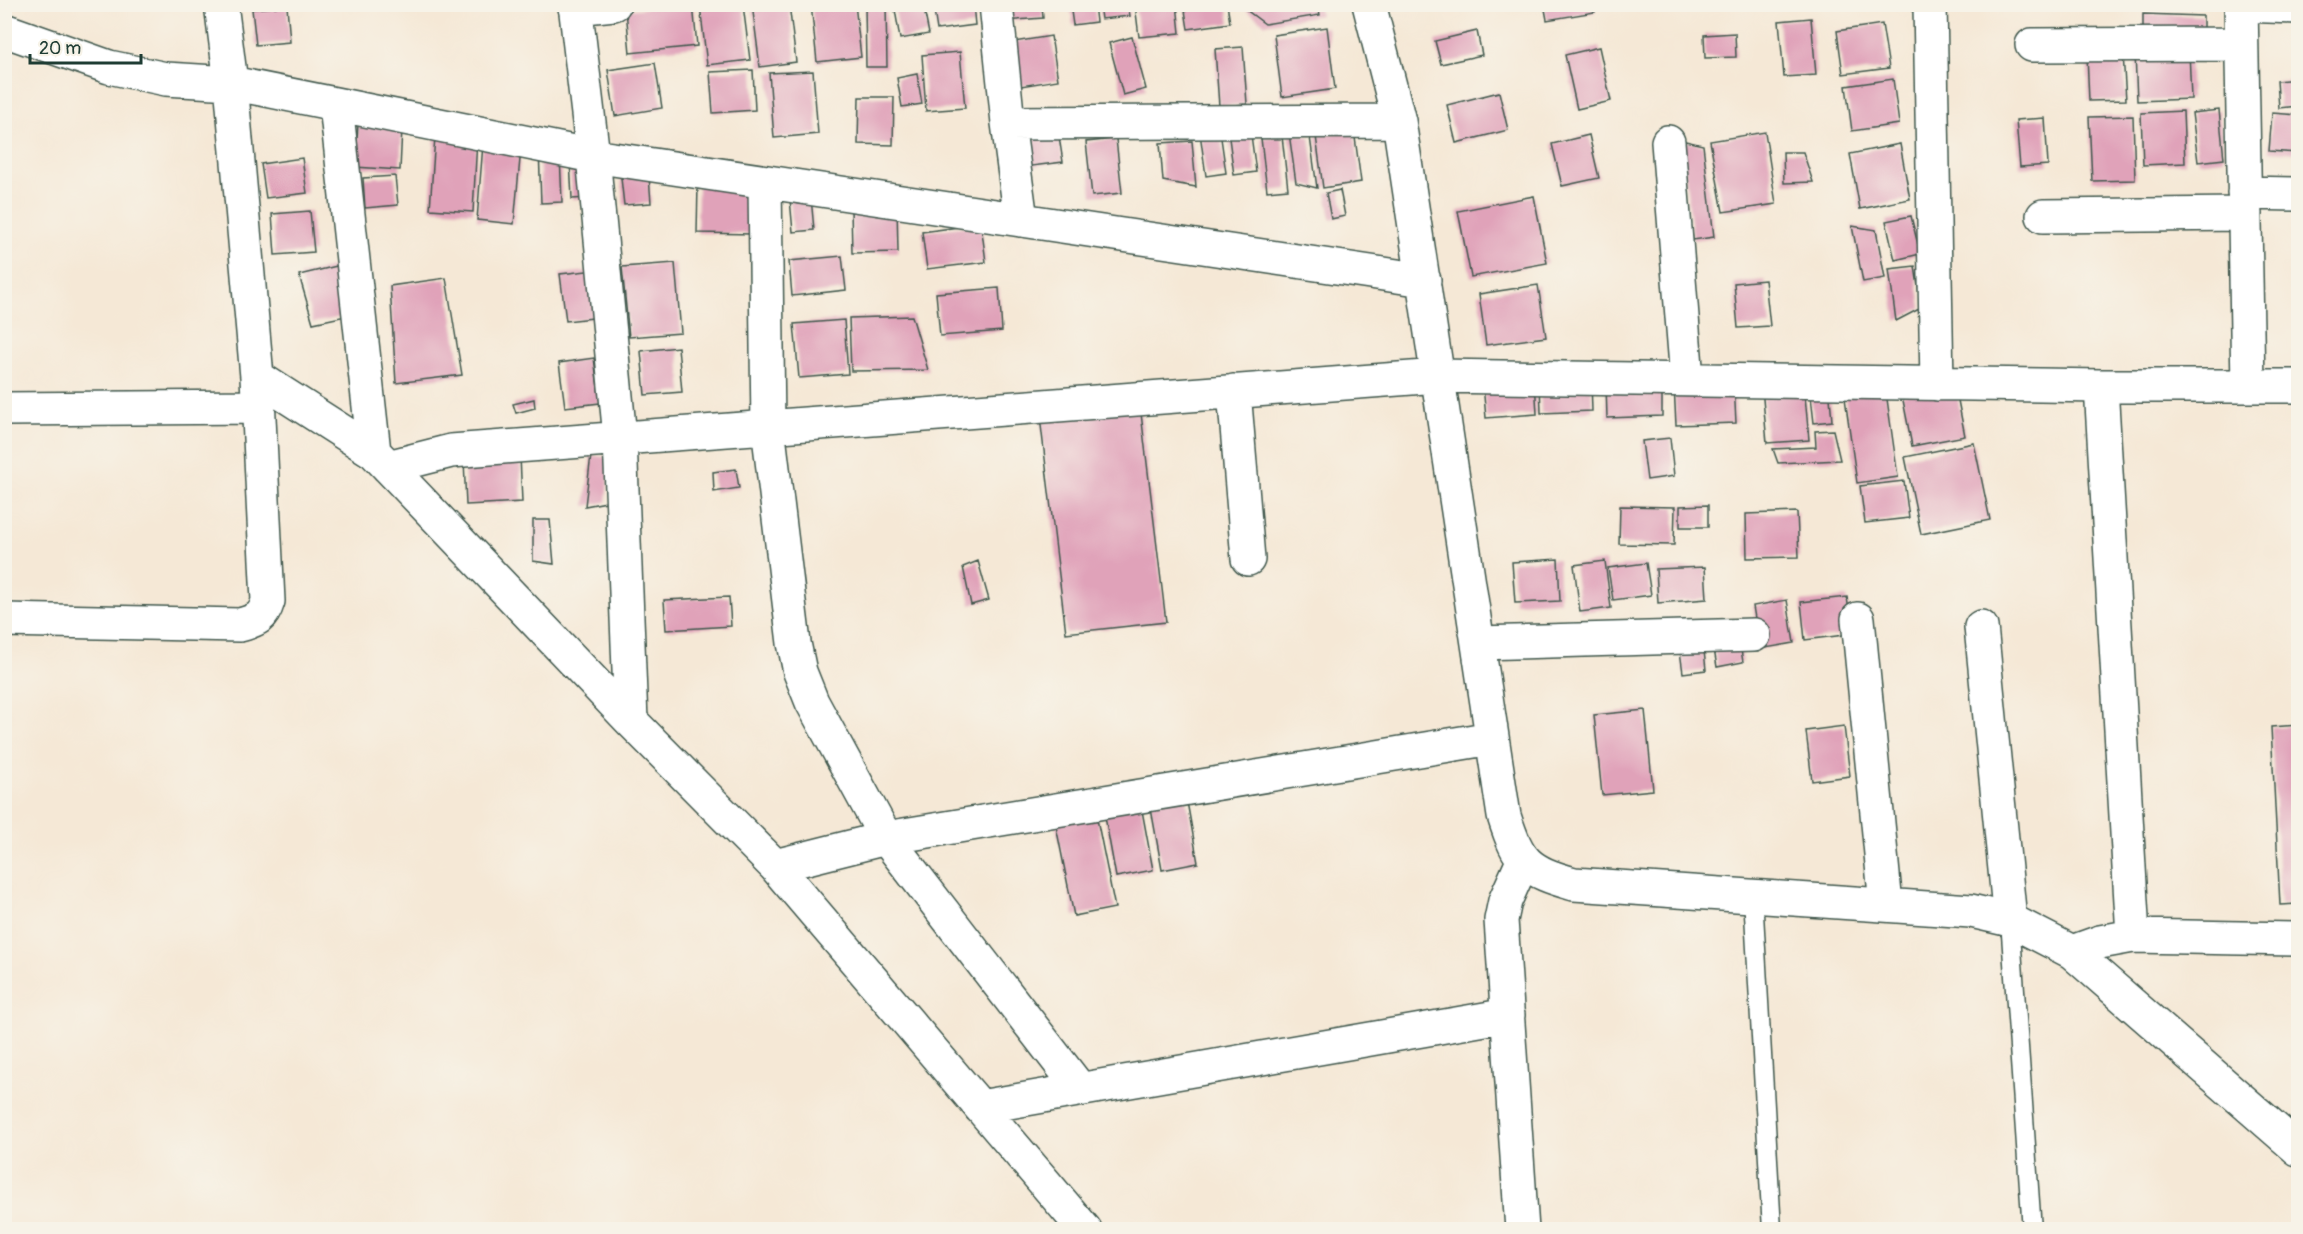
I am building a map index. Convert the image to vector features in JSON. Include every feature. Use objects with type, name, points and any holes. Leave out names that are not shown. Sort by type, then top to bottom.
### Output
[{"type":"street","points":[[4,620],[240,625],[265,614],[268,601],[258,392],[231,83],[221,4]]},
{"type":"street","points":[[614,4],[575,6],[593,156],[620,438],[630,721]]},
{"type":"street","points":[[996,4],[1021,220]]},
{"type":"street","points":[[1369,4],[1399,121],[1504,816],[1513,844],[1523,861],[1545,876],[1574,884],[1971,911],[2010,920],[2072,952],[2298,1149]]},
{"type":"street","points":[[1930,4],[1937,384]]},
{"type":"street","points":[[2248,386],[2241,5],[2298,7]]},
{"type":"street","points":[[4,30],[109,66],[166,79],[231,83],[593,156],[1424,280]]},
{"type":"street","points":[[2032,45],[2241,45]]},
{"type":"street","points":[[336,105],[381,459]]},
{"type":"street","points":[[1008,123],[1399,121]]},
{"type":"street","points":[[1668,142],[1687,379]]},
{"type":"street","points":[[765,182],[768,427],[794,643],[800,672],[812,702],[886,838],[1080,1089]]},
{"type":"street","points":[[2043,216],[2245,203],[2298,194]]},
{"type":"street","points":[[381,459],[451,451],[1438,376],[2298,387]]},
{"type":"street","points":[[2101,386],[2133,936]]},
{"type":"street","points":[[1234,391],[1248,559]]},
{"type":"street","points":[[4,408],[258,392],[381,459],[630,721],[775,866],[1085,1230]]},
{"type":"street","points":[[1858,619],[1886,905]]},
{"type":"street","points":[[1982,627],[2010,920]]},
{"type":"street","points":[[1478,643],[1754,635]]},
{"type":"street","points":[[775,866],[886,838],[1492,738]]},
{"type":"street","points":[[1522,1230],[1502,920],[1505,901],[1523,861]]},
{"type":"street","points":[[2072,952],[2100,942],[2133,936],[2298,939]]},
{"type":"street","points":[[980,1107],[1508,1015]]},
{"type":"lane","points":[[1753,896],[1773,1230]]},
{"type":"lane","points":[[2010,920],[2032,1230]]},
{"type":"building","points":[[693,4],[697,46],[630,53],[626,10]]},
{"type":"building","points":[[752,4],[789,4],[796,62],[760,67]]},
{"type":"building","points":[[811,4],[855,4],[861,57],[817,62]]},
{"type":"building","points":[[865,4],[886,4],[887,67],[866,67]]},
{"type":"building","points":[[894,4],[923,4],[929,34],[900,39]]},
{"type":"building","points":[[933,4],[973,4],[975,25],[937,30]]},
{"type":"building","points":[[1002,4],[1042,4],[1043,18],[1004,21]]},
{"type":"building","points":[[1070,4],[1094,4],[1096,22],[1073,25]]},
{"type":"building","points":[[1099,4],[1128,4],[1130,16],[1101,19]]},
{"type":"building","points":[[1135,4],[1177,4],[1180,33],[1139,37]]},
{"type":"building","points":[[1184,4],[1227,4],[1230,23],[1188,29]]},
{"type":"building","points":[[1245,4],[1318,4],[1320,15],[1265,24],[1245,9]]},
{"type":"building","points":[[1544,4],[1594,4],[1595,12],[1547,20]]},
{"type":"building","points":[[700,5],[743,5],[750,60],[707,65]]},
{"type":"building","points":[[287,6],[290,42],[256,45],[252,9]]},
{"type":"building","points":[[2143,14],[2203,16],[2203,32],[2143,31]]},
{"type":"building","points":[[1811,18],[1816,75],[1784,77],[1779,21]]},
{"type":"building","points":[[1882,24],[1889,68],[1843,74],[1837,31]]},
{"type":"building","points":[[1327,27],[1335,89],[1282,97],[1274,35]]},
{"type":"building","points":[[1477,31],[1482,55],[1441,64],[1435,41]]},
{"type":"building","points":[[1735,33],[1736,57],[1705,58],[1704,35]]},
{"type":"building","points":[[1051,36],[1058,80],[1015,87],[1007,43]]},
{"type":"building","points":[[1132,37],[1146,89],[1123,95],[1109,43]]},
{"type":"building","points":[[1243,47],[1247,104],[1219,106],[1215,49]]},
{"type":"building","points":[[1599,47],[1611,101],[1577,109],[1565,55]]},
{"type":"building","points":[[2189,51],[2191,99],[2137,101],[2135,53]]},
{"type":"building","points":[[960,52],[965,108],[926,111],[922,55]]},
{"type":"building","points":[[2123,54],[2126,100],[2089,101],[2087,55]]},
{"type":"building","points":[[655,63],[662,108],[615,116],[608,70]]},
{"type":"building","points":[[753,70],[755,110],[713,113],[710,72]]},
{"type":"building","points":[[813,71],[818,134],[774,138],[769,73]]},
{"type":"building","points":[[917,74],[922,104],[902,107],[897,78]]},
{"type":"building","points":[[1893,79],[1899,124],[1852,131],[1846,86]]},
{"type":"building","points":[[2298,79],[2298,106],[2279,108],[2277,81]]},
{"type":"building","points":[[1499,92],[1508,130],[1456,143],[1447,105]]},
{"type":"building","points":[[859,97],[894,97],[893,145],[858,144]]},
{"type":"building","points":[[2219,110],[2224,159],[2198,162],[2192,113]]},
{"type":"building","points":[[2183,111],[2185,163],[2143,165],[2141,113]]},
{"type":"building","points":[[2272,113],[2298,115],[2298,153],[2269,151]]},
{"type":"building","points":[[2133,116],[2135,180],[2092,181],[2089,117]]},
{"type":"building","points":[[2045,118],[2048,165],[2020,167],[2016,120]]},
{"type":"building","points":[[358,125],[402,128],[400,170],[355,167]]},
{"type":"building","points":[[1058,130],[1063,162],[1024,167],[1020,135]]},
{"type":"building","points":[[1354,130],[1361,182],[1323,188],[1316,136]]},
{"type":"building","points":[[1220,131],[1226,173],[1206,176],[1200,133]]},
{"type":"building","points":[[1765,132],[1776,204],[1723,212],[1710,141]]},
{"type":"building","points":[[1289,133],[1310,137],[1317,188],[1296,183]]},
{"type":"building","points":[[1251,135],[1256,172],[1234,175],[1229,138]]},
{"type":"building","points":[[1589,135],[1599,178],[1562,186],[1552,144]]},
{"type":"building","points":[[435,136],[477,139],[473,212],[430,209]]},
{"type":"building","points":[[1282,136],[1288,189],[1267,191],[1261,138]]},
{"type":"building","points":[[1116,139],[1122,193],[1092,196],[1086,142]]},
{"type":"building","points":[[1681,140],[1703,145],[1714,237],[1693,240]]},
{"type":"building","points":[[1192,141],[1196,187],[1163,181],[1160,143]]},
{"type":"building","points":[[483,144],[521,148],[514,224],[477,220]]},
{"type":"building","points":[[1900,144],[1910,199],[1860,209],[1850,154]]},
{"type":"building","points":[[539,149],[560,155],[562,202],[541,203]]},
{"type":"building","points":[[1783,152],[1803,152],[1813,182],[1784,183]]},
{"type":"building","points":[[302,158],[307,193],[266,198],[261,164]]},
{"type":"building","points":[[585,159],[588,198],[572,199],[570,160]]},
{"type":"building","points":[[395,176],[398,205],[365,208],[363,178]]},
{"type":"building","points":[[649,176],[651,203],[624,205],[621,178]]},
{"type":"building","points":[[698,184],[754,186],[753,234],[697,233]]},
{"type":"building","points":[[1340,190],[1345,216],[1331,219],[1326,193]]},
{"type":"building","points":[[1534,196],[1547,263],[1471,277],[1458,211]]},
{"type":"building","points":[[811,197],[814,230],[793,232],[790,199]]},
{"type":"building","points":[[897,207],[898,252],[852,253],[851,208]]},
{"type":"building","points":[[310,211],[314,252],[275,255],[272,214]]},
{"type":"building","points":[[1911,216],[1920,254],[1895,260],[1886,221]]},
{"type":"building","points":[[981,224],[986,262],[927,269],[922,232]]},
{"type":"building","points":[[1852,226],[1876,230],[1885,278],[1863,282]]},
{"type":"building","points":[[842,256],[846,290],[792,296],[789,261]]},
{"type":"building","points":[[675,263],[681,333],[629,337],[622,267]]},
{"type":"building","points":[[341,265],[346,316],[313,323],[299,275]]},
{"type":"building","points":[[1915,266],[1921,308],[1896,321],[1889,269]]},
{"type":"building","points":[[596,270],[602,317],[566,321],[560,274]]},
{"type":"building","points":[[446,278],[462,375],[396,383],[390,286]]},
{"type":"building","points":[[1765,280],[1770,326],[1738,328],[1734,283]]},
{"type":"building","points":[[1538,285],[1546,337],[1486,345],[1479,294]]},
{"type":"building","points":[[999,288],[1002,331],[940,336],[936,293]]},
{"type":"building","points":[[912,316],[928,370],[851,371],[849,318]]},
{"type":"building","points":[[844,320],[848,374],[799,378],[794,324]]},
{"type":"building","points":[[678,347],[682,392],[645,395],[641,351]]},
{"type":"building","points":[[594,358],[600,403],[565,407],[559,363]]},
{"type":"building","points":[[1591,380],[1592,411],[1541,413],[1540,382]]},
{"type":"building","points":[[1535,381],[1537,414],[1486,418],[1483,385]]},
{"type":"building","points":[[1734,383],[1736,423],[1676,425],[1674,385]]},
{"type":"building","points":[[1606,384],[1662,386],[1662,416],[1607,418]]},
{"type":"building","points":[[1804,385],[1809,440],[1767,443],[1762,388]]},
{"type":"building","points":[[1885,385],[1898,477],[1857,483],[1844,391]]},
{"type":"building","points":[[1955,385],[1965,436],[1912,446],[1902,395]]},
{"type":"building","points":[[1829,386],[1832,421],[1814,423],[1810,388]]},
{"type":"building","points":[[534,399],[535,408],[516,413],[513,404]]},
{"type":"building","points":[[1140,405],[1166,622],[1066,633],[1040,417]]},
{"type":"building","points":[[1833,430],[1840,460],[1778,463],[1773,449],[1816,447],[1815,431]]},
{"type":"building","points":[[1670,438],[1674,476],[1647,480],[1642,441]]},
{"type":"building","points":[[1974,443],[1990,520],[1921,534],[1905,457]]},
{"type":"building","points":[[520,455],[522,502],[466,505],[464,460]]},
{"type":"building","points":[[591,455],[610,458],[606,502],[585,506]]},
{"type":"building","points":[[736,469],[739,488],[714,492],[713,472]]},
{"type":"building","points":[[1904,481],[1909,518],[1865,523],[1860,486]]},
{"type":"building","points":[[1708,505],[1708,527],[1680,527],[1680,506]]},
{"type":"building","points":[[1620,506],[1675,507],[1674,545],[1619,544]]},
{"type":"building","points":[[1797,512],[1799,557],[1747,558],[1746,514]]},
{"type":"building","points":[[533,520],[550,520],[554,564],[533,561]]},
{"type":"building","points":[[1558,559],[1560,601],[1515,603],[1512,562]]},
{"type":"building","points":[[978,561],[989,600],[971,605],[963,567]]},
{"type":"building","points":[[1605,561],[1611,608],[1580,612],[1574,565]]},
{"type":"building","points":[[1646,563],[1651,595],[1613,600],[1608,568]]},
{"type":"building","points":[[1705,567],[1707,599],[1658,603],[1656,569]]},
{"type":"building","points":[[729,597],[731,626],[666,630],[664,600]]},
{"type":"building","points":[[1847,597],[1852,634],[1805,640],[1801,602]]},
{"type":"building","points":[[1787,600],[1794,643],[1760,649],[1753,606]]},
{"type":"building","points":[[1739,638],[1743,662],[1717,667],[1713,643]]},
{"type":"building","points":[[1703,641],[1706,670],[1683,673],[1679,644]]},
{"type":"building","points":[[1645,710],[1653,790],[1602,795],[1594,715]]},
{"type":"building","points":[[2298,725],[2298,904],[2280,905],[2271,727]]},
{"type":"building","points":[[1844,726],[1850,776],[1812,781],[1806,731]]},
{"type":"building","points":[[1186,796],[1198,863],[1162,870],[1150,803]]},
{"type":"building","points":[[1141,805],[1153,870],[1116,877],[1104,811]]},
{"type":"building","points":[[1096,814],[1115,908],[1074,916],[1055,821]]}]
